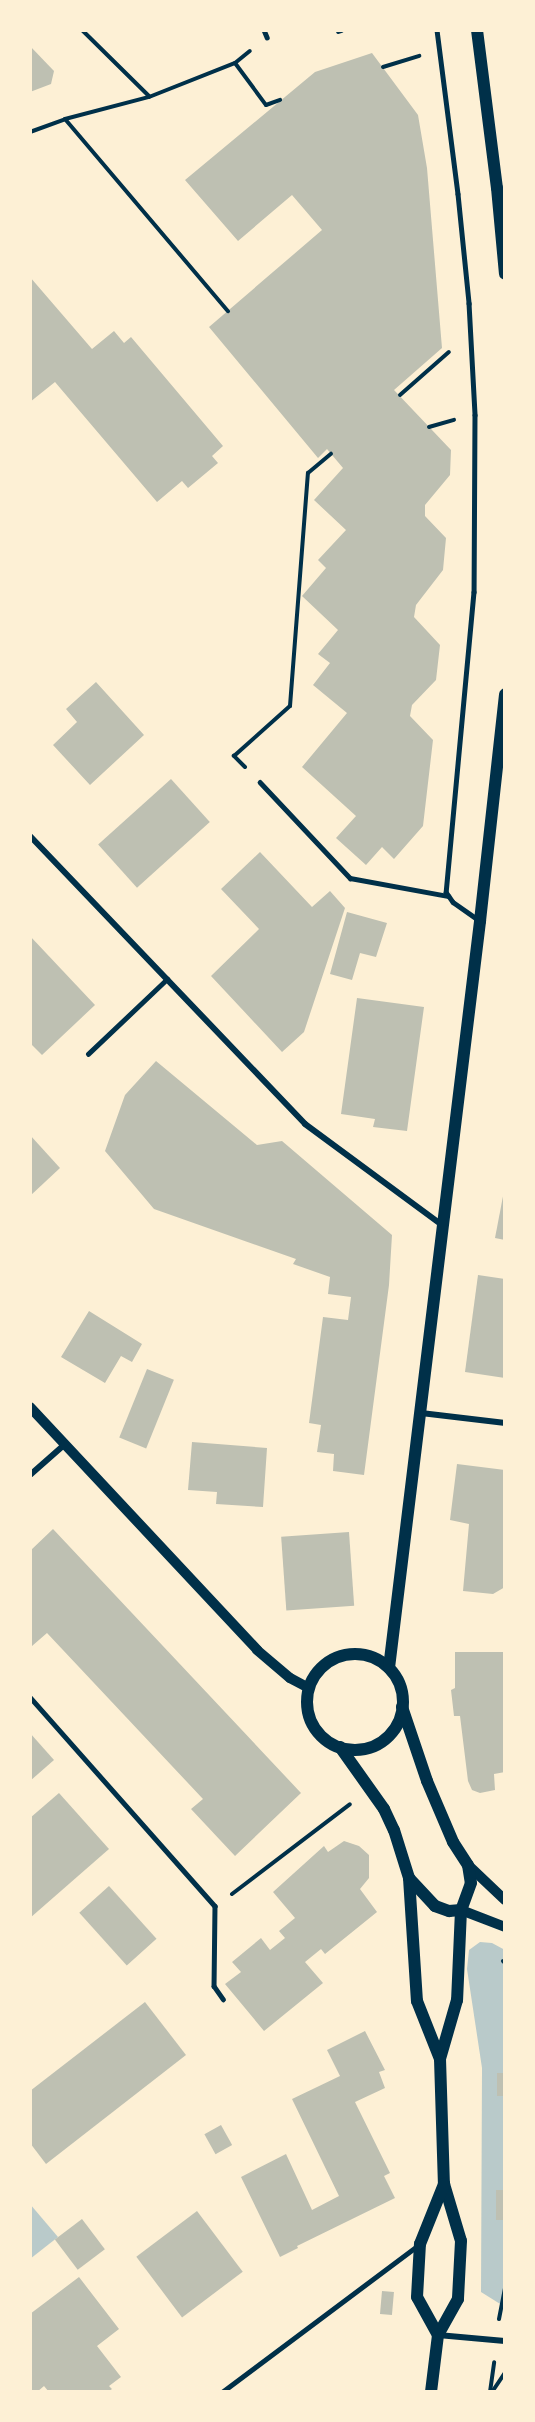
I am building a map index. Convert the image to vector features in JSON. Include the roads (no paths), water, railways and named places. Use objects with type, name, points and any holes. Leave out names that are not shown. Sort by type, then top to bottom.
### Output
[{"type":"main road","points":[[477,30],[497,188],[505,274]]},
{"type":"main road","points":[[389,1668],[422,1413],[505,694]]},
{"type":"main road","points":[[402,1707],[395,1727],[380,1742],[361,1749],[340,1747],[324,1738],[312,1724],[307,1707],[309,1688],[318,1671],[343,1655],[363,1654],[389,1668],[400,1686],[402,1707],[427,1781],[453,1842],[468,1865],[471,1883],[461,1910],[457,2000],[440,2059],[444,2184],[461,2241],[458,2299],[438,2335],[431,2392]]},
{"type":"main road","points":[[340,1747],[370,1789],[394,1830],[409,1878],[417,2001],[440,2059]]},
{"type":"main road","points":[[409,1878],[435,1906],[449,1911],[461,1910]]},
{"type":"main road","points":[[438,2335],[417,2296],[420,2244],[444,2184]]},
{"type":"street","points":[[30,836],[305,1124],[443,1225]]},
{"type":"street","points":[[30,1407],[257,1650],[290,1678],[309,1688]]},
{"type":"street","points":[[422,1413],[505,1423]]},
{"type":"street","points":[[30,1475],[64,1444]]},
{"type":"street","points":[[468,1865],[505,1900]]},
{"type":"street","points":[[461,1910],[505,1927]]},
{"type":"street","points":[[438,2335],[505,2341]]},
{"type":"lane","points":[[264,30],[267,37]]},
{"type":"lane","points":[[437,30],[458,194],[475,415],[474,592],[446,885],[448,896]]},
{"type":"lane","points":[[260,782],[350,878],[448,896],[480,921]]},
{"type":"lane","points":[[88,1054],[167,979]]},
{"type":"lane","points":[[30,1697],[215,1906],[214,1986],[223,1999]]},
{"type":"lane","points":[[222,2392],[420,2244]]}]
